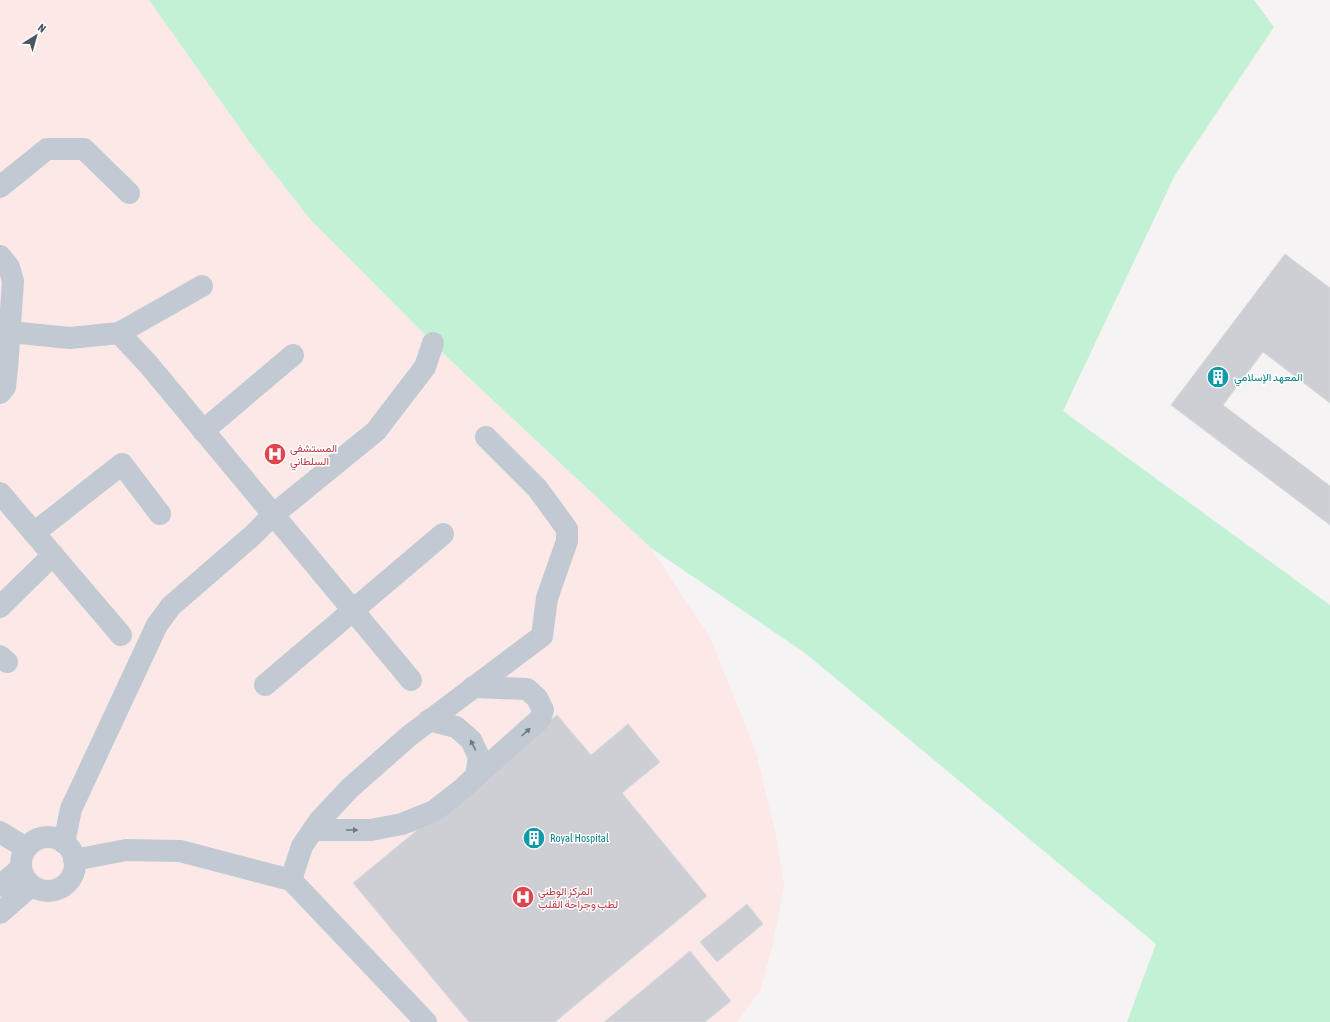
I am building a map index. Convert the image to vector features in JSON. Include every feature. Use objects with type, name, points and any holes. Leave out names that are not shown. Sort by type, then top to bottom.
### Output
[{"type":"street","points":[[0,187],[47,149],[84,149],[129,194]]},
{"type":"street","points":[[0,256],[9,267],[13,281],[7,369],[4,387],[0,393]]},
{"type":"street","points":[[10,332],[70,338],[119,333],[202,286]]},
{"type":"street","points":[[119,333],[148,364],[411,680]]},
{"type":"street","points":[[0,832],[26,867],[39,890],[47,892],[56,890],[63,887],[69,881],[73,873],[69,851],[71,809],[157,625],[171,606],[253,535],[273,515],[376,431],[425,367],[433,343]]},
{"type":"street","points":[[203,431],[293,355]]},
{"type":"street","points":[[291,880],[302,846],[320,820],[350,788],[429,720],[542,636],[547,598],[568,541],[567,529],[537,488],[486,437]]},
{"type":"street","points":[[34,533],[122,464],[160,514]]},
{"type":"street","points":[[0,493],[121,635]]},
{"type":"street","points":[[265,685],[443,534]]},
{"type":"street","points":[[0,606],[53,555]]},
{"type":"street","points":[[313,830],[371,830],[402,824],[434,811],[461,790],[540,720],[543,710],[537,698],[527,689],[473,687]]},
{"type":"street","points":[[429,720],[456,727],[471,740],[479,757],[476,776]]},
{"type":"street","points":[[0,913],[26,867],[32,842],[40,838],[48,837],[56,839],[69,851],[180,851],[291,880],[426,1022]]},
{"type":"street","points":[[0,886],[26,867]]},
{"type":"shaded area","name":"المستشفى السلطاني","points":[[0,0],[149,0],[251,144],[310,219],[449,359],[651,548],[710,638],[755,749],[776,835],[784,884],[773,944],[760,991],[737,1022],[0,1022]]},
{"type":"green space","points":[[149,0],[1254,0],[1274,27],[1175,175],[1063,411],[1330,605],[1330,1022],[1127,1022],[1156,944],[805,653],[651,548],[449,359],[310,219],[251,144]]},
{"type":"building","name":"المعهد الإسلامي","points":[[1285,254],[1330,288],[1330,403],[1263,352],[1223,405],[1330,486],[1330,525],[1171,405]]},
{"type":"building","name":"Royal Hospital","points":[[557,715],[591,755],[628,724],[660,762],[622,793],[707,896],[555,1022],[469,1022],[353,883]]},
{"type":"building","points":[[747,904],[763,924],[717,962],[700,942]]},
{"type":"building","points":[[690,951],[731,1001],[705,1022],[604,1022]]},
{"type":"place","name":"المعهد الإسلامي","points":[[1218,377]]},
{"type":"place","name":"المستشفى السلطاني","points":[[275,454]]},
{"type":"place","name":"Royal Hospital","points":[[534,838]]},
{"type":"place","name":"المركز الوطني لطب وجراحة القلب","points":[[523,897]]}]
